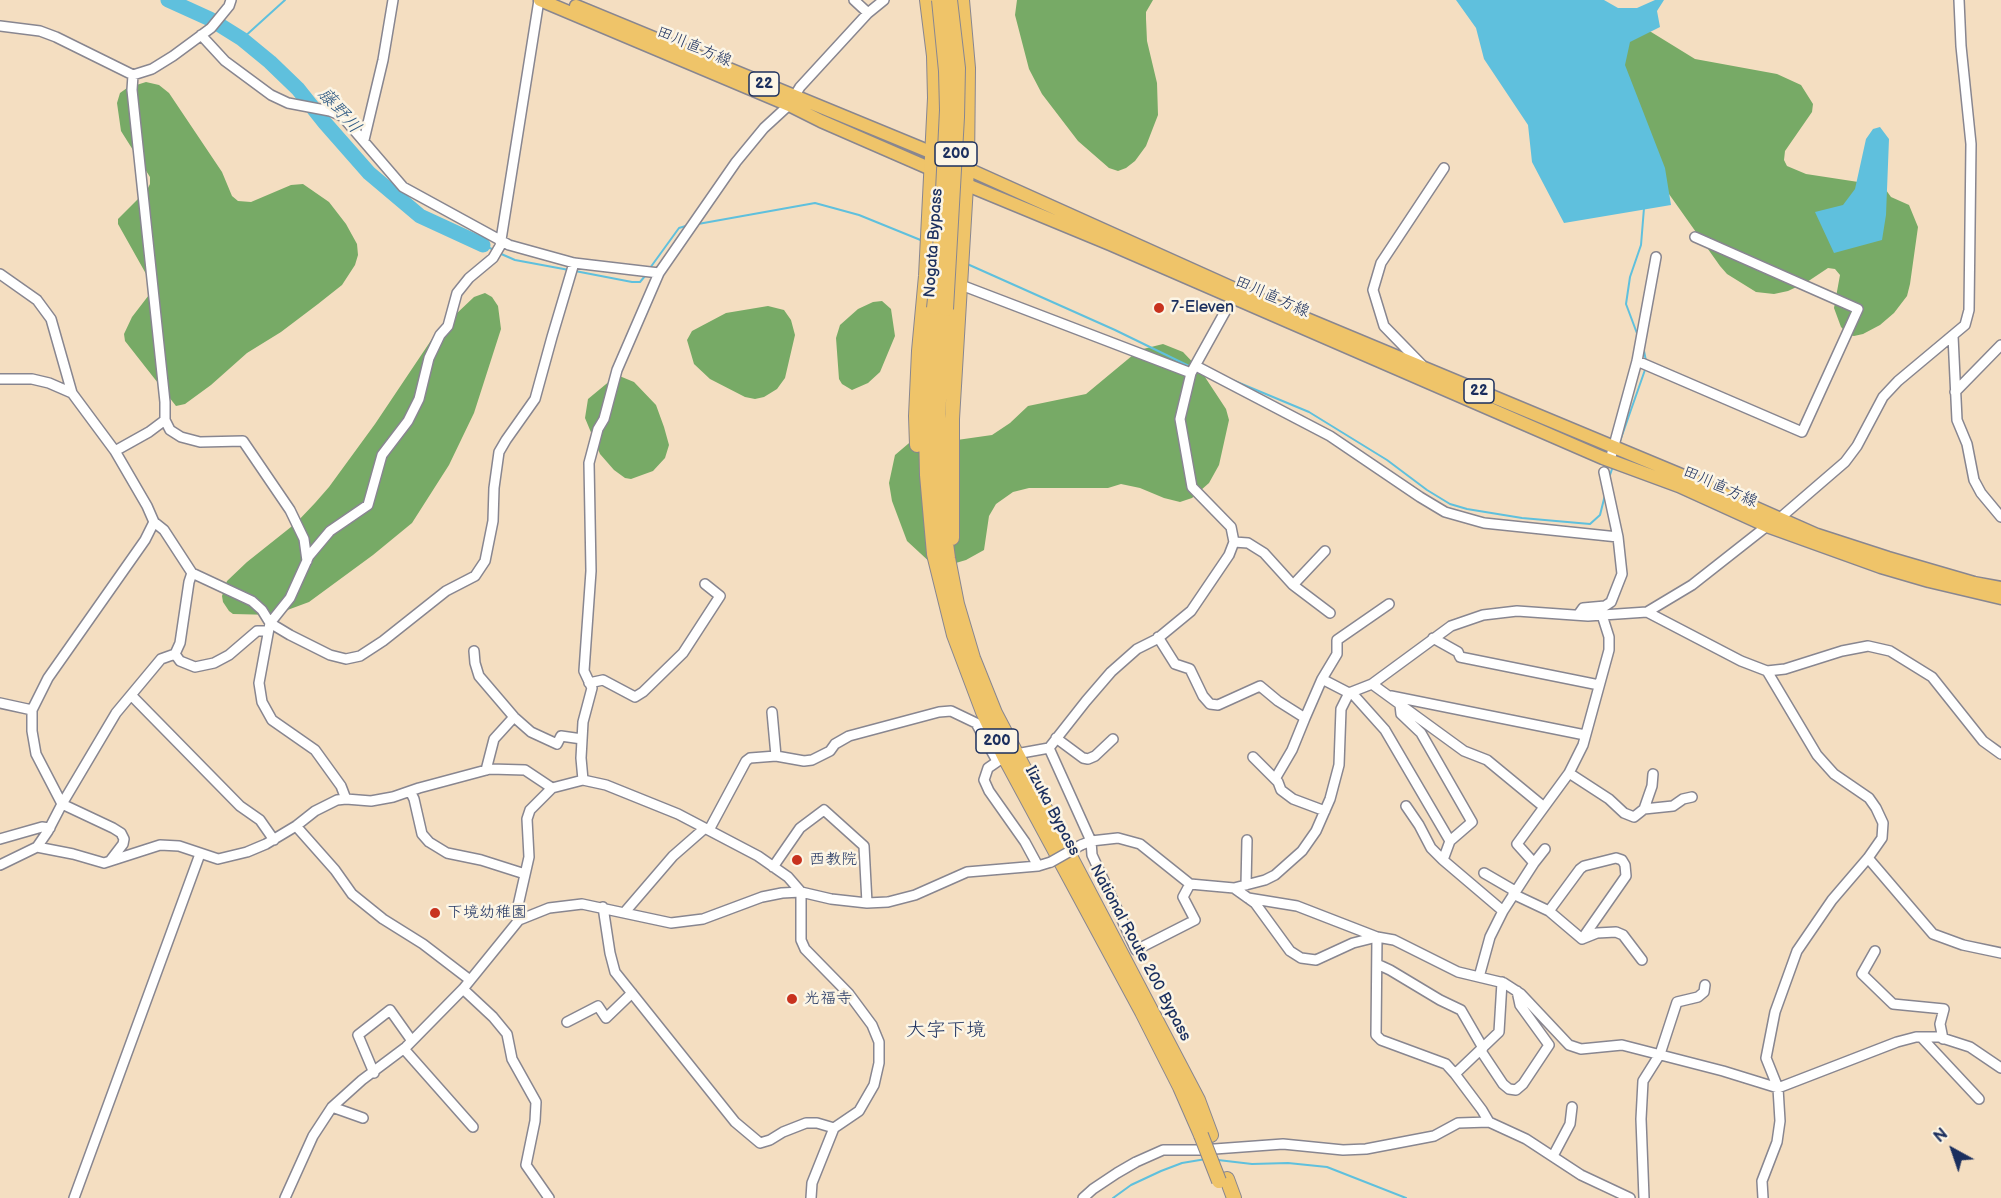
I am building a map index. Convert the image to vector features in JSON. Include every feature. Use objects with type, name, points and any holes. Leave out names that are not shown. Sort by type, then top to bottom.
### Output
[{"type":"highway","points":[[927,0],[934,56],[935,98],[916,416],[923,512],[934,554]]},
{"type":"highway","name":"Nogata Bypass","points":[[939,0],[946,71],[940,308]]},
{"type":"highway","name":"Nogata Bypass","points":[[940,308],[958,107],[958,68],[950,0]]},
{"type":"highway","points":[[951,573],[952,419],[967,169],[968,68],[962,0]]},
{"type":"highway","name":"Iizuka Bypass","points":[[940,308],[926,430],[927,475],[934,554],[958,646],[983,712],[1006,757]]},
{"type":"highway","name":"National Route 200 Bypass","points":[[940,308],[939,493],[957,604],[973,658],[995,713],[1006,757],[1135,976],[1198,1100],[1206,1135],[1223,1180],[1234,1198]]},
{"type":"highway","name":"200","points":[[1223,1180],[1225,1198]]},
{"type":"main road","name":"田川直方線","points":[[540,0],[791,100],[933,152],[1235,294],[1610,460],[1679,486],[1767,526],[1881,567],[2001,598]]},
{"type":"main road","name":"田川直方線","points":[[561,0],[791,100],[821,121],[932,170],[1235,294],[1426,369],[1817,534],[1888,558],[1974,583],[2001,588]]},
{"type":"street","points":[[0,26],[40,31],[133,75],[152,69],[173,57],[211,28],[231,0]]},
{"type":"street","points":[[364,140],[383,60],[393,0]]},
{"type":"street","points":[[346,799],[341,786],[315,750],[272,720],[262,702],[259,683],[269,627],[290,598],[307,561],[330,531],[368,505],[382,455],[408,421],[419,399],[429,358],[440,335],[448,326],[457,293],[469,278],[493,258],[500,246],[540,0]]},
{"type":"street","points":[[854,0],[868,13]]},
{"type":"street","points":[[583,780],[581,758],[583,722],[591,688],[584,671],[591,571],[589,463],[617,370],[659,273],[736,162],[868,13],[884,0]]},
{"type":"street","points":[[285,1198],[313,1136],[332,1107],[412,1041],[463,988],[519,920],[549,908],[582,904],[671,923],[703,919],[762,897],[801,892],[831,899],[867,903],[888,902],[915,895],[967,872],[1038,866],[1091,841],[1118,838],[1140,844],[1190,884],[1234,888],[1265,880],[1275,875],[1302,851],[1316,831],[1325,811],[1339,765],[1341,709],[1350,692],[1372,684],[1451,626],[1483,615],[1517,611],[1578,615],[1647,612],[1692,585],[1780,518],[1845,462],[1857,446],[1883,398],[1898,381],[1965,325],[1969,310],[1971,144],[1961,46],[1959,0]]},
{"type":"street","points":[[201,34],[225,61],[271,95],[303,107],[330,111],[342,116],[403,187],[509,245],[574,263],[659,273]]},
{"type":"street","points":[[133,75],[132,90],[165,420],[170,430],[182,437],[200,442],[243,441],[290,510],[304,539],[307,561]]},
{"type":"street","points":[[1426,369],[1384,326],[1373,290],[1381,263],[1444,168]]},
{"type":"street","points":[[1637,362],[1802,432],[1858,309],[1695,237]]},
{"type":"street","points":[[1610,460],[1637,362],[1656,257]]},
{"type":"street","points":[[175,654],[180,661],[195,667],[214,663],[229,655],[256,631],[269,627],[330,655],[346,659],[360,656],[383,641],[446,591],[476,576],[485,561],[493,521],[494,488],[499,452],[535,399],[574,263]]},
{"type":"street","points":[[0,274],[37,300],[51,319],[72,393],[115,452],[154,522],[164,530],[192,573],[252,602],[262,610],[269,627]]},
{"type":"street","points":[[961,285],[1194,369],[1330,436],[1420,498],[1446,512],[1484,523],[1618,537]]},
{"type":"street","points":[[1038,866],[1025,842],[989,791],[984,780],[988,768],[1006,757],[1049,748],[1111,672],[1137,649],[1158,637],[1191,611],[1229,555],[1234,542],[1231,527],[1192,487],[1180,419],[1194,369],[1235,294]]},
{"type":"street","points":[[1953,336],[1958,420],[1967,444],[1974,480],[1981,493],[2001,517]]},
{"type":"street","points":[[1955,392],[2001,345]]},
{"type":"street","points":[[0,378],[32,379],[49,383],[72,393]]},
{"type":"street","points":[[115,452],[165,420]]},
{"type":"street","points":[[1578,615],[1583,608],[1605,606],[1611,602],[1622,574],[1618,537],[1604,472]]},
{"type":"street","points":[[110,862],[123,844],[124,839],[121,833],[62,804],[36,754],[32,731],[32,710],[48,678],[145,540],[154,522]]},
{"type":"street","points":[[1234,542],[1248,543],[1264,553],[1293,585],[1330,613]]},
{"type":"street","points":[[1293,585],[1324,550]]},
{"type":"street","points":[[0,865],[37,847],[116,713],[161,659],[175,654],[180,643],[192,573]]},
{"type":"street","points":[[589,682],[603,680],[635,697],[643,692],[682,653],[720,596],[705,584]]},
{"type":"street","points":[[1275,779],[1292,750],[1322,679],[1337,654],[1337,640],[1389,604]]},
{"type":"street","points":[[1647,612],[1741,661],[1767,671],[1785,669],[1842,651],[1868,646],[1890,651],[1932,677],[1983,741],[2001,754]]},
{"type":"street","points":[[1534,862],[1517,844],[1569,773],[1586,735],[1609,650],[1609,637],[1602,615]]},
{"type":"street","points":[[1158,637],[1175,664],[1190,669],[1203,696],[1210,704],[1218,705],[1260,686],[1305,718]]},
{"type":"street","points":[[1433,638],[1458,652],[1460,657],[1599,685]]},
{"type":"street","points":[[474,651],[475,663],[480,676],[514,717],[531,732],[557,744],[561,736],[582,739]]},
{"type":"street","points":[[1763,1198],[1762,1181],[1777,1142],[1780,1121],[1778,1088],[1766,1058],[1775,1012],[1797,951],[1832,900],[1882,838],[1883,824],[1869,798],[1834,774],[1817,755],[1767,671]]},
{"type":"street","points":[[1322,679],[1350,692],[1385,730],[1450,841]]},
{"type":"street","points":[[1372,684],[1464,751],[1487,760],[1544,807]]},
{"type":"street","points":[[1386,694],[1586,735]]},
{"type":"street","points":[[132,696],[240,806],[260,820],[274,840]]},
{"type":"street","points":[[0,703],[32,710]]},
{"type":"street","points":[[1400,705],[1401,714],[1421,733],[1472,822],[1450,841],[1443,860]]},
{"type":"street","points":[[624,913],[673,856],[707,829],[746,761],[757,756],[812,760],[830,751],[835,744],[849,736],[939,712],[951,711],[976,723],[1006,757]]},
{"type":"street","points":[[772,712],[776,756]]},
{"type":"street","points":[[486,770],[494,739],[514,717]]},
{"type":"street","points":[[1056,738],[1083,758],[1088,759],[1095,756],[1113,739]]},
{"type":"street","points":[[1049,748],[1091,841],[1092,855],[1136,950],[1195,920],[1183,897],[1190,884]]},
{"type":"street","points":[[1253,758],[1275,779],[1281,790],[1293,799],[1325,811]]},
{"type":"street","points":[[37,847],[104,863],[160,845],[179,846],[218,859],[246,852],[274,840],[315,811],[337,800],[371,801],[393,797],[486,770],[525,770],[552,788]]},
{"type":"street","points":[[1569,773],[1609,799],[1624,813],[1634,816],[1644,809],[1673,806],[1683,799],[1692,797]]},
{"type":"street","points":[[1644,809],[1652,786],[1653,774]]},
{"type":"street","points":[[519,920],[517,910],[529,856],[527,819],[530,810],[552,788],[583,780],[606,785],[649,801],[707,829],[788,877],[801,892],[801,940],[805,949],[849,994],[872,1025],[879,1042],[879,1062],[874,1085],[859,1111],[834,1128],[812,1183],[811,1198]]},
{"type":"street","points":[[410,791],[422,834],[429,842],[447,853],[481,860],[525,874]]},
{"type":"street","points":[[1406,806],[1431,848],[1503,911]]},
{"type":"street","points":[[773,867],[800,828],[824,810],[864,846],[867,903]]},
{"type":"street","points":[[296,826],[335,870],[352,894],[382,919],[423,944],[470,980]]},
{"type":"street","points":[[0,839],[42,827],[50,828]]},
{"type":"street","points":[[1246,885],[1247,840]]},
{"type":"street","points":[[1479,977],[1490,937],[1503,911],[1534,862],[1545,849]]},
{"type":"street","points":[[74,1198],[200,854]]},
{"type":"street","points":[[1549,911],[1584,866],[1616,858],[1622,860],[1626,876],[1582,939]]},
{"type":"street","points":[[1868,858],[1933,934],[1963,945],[2001,953]]},
{"type":"street","points":[[1484,873],[1514,893],[1549,911],[1582,939]]},
{"type":"street","points":[[1234,888],[1255,903],[1290,951],[1301,958],[1316,960],[1353,943],[1377,937]]},
{"type":"street","points":[[1248,898],[1298,906],[1377,937],[1394,940],[1458,972],[1502,982],[1517,991],[1569,1045],[1581,1049],[1622,1046],[1660,1054],[1778,1088],[1896,1042],[1922,1038],[1943,1039],[1970,1047],[2001,1068]]},
{"type":"street","points":[[603,907],[615,972],[735,1122],[760,1143],[806,1123],[817,1123],[834,1128]]},
{"type":"street","points":[[1582,939],[1597,933],[1616,932],[1623,935],[1642,960]]},
{"type":"street","points":[[1377,937],[1376,1035],[1381,1040],[1446,1064],[1489,1122]]},
{"type":"street","points":[[1875,951],[1862,974],[1893,1004],[1944,1009],[1940,1024],[1943,1039]]},
{"type":"street","points":[[1377,964],[1461,1010],[1503,1084],[1509,1089],[1516,1090],[1523,1084],[1549,1045],[1520,1005],[1517,991]]},
{"type":"street","points":[[1455,1074],[1499,1032],[1502,982]]},
{"type":"street","points":[[1644,1198],[1641,1119],[1643,1081],[1660,1054],[1677,1002],[1698,997],[1704,992],[1705,985]]},
{"type":"street","points":[[463,988],[507,1034],[513,1059],[536,1102],[535,1121],[526,1165],[549,1198]]},
{"type":"street","points":[[567,1022],[598,1006],[606,1018],[632,993]]},
{"type":"street","points":[[374,1073],[358,1035],[390,1010],[412,1041]]},
{"type":"street","points":[[1922,1038],[1979,1099]]},
{"type":"street","points":[[404,1049],[473,1127]]},
{"type":"street","points":[[332,1107],[363,1118]]},
{"type":"street","points":[[1553,1156],[1570,1124],[1572,1107]]},
{"type":"street","points":[[1083,1198],[1117,1173],[1163,1150],[1201,1150],[1283,1144],[1343,1150],[1366,1149],[1434,1136],[1458,1123],[1489,1122],[1526,1139],[1581,1175],[1630,1198]]},
{"type":"green space","points":[[1017,0],[1153,0],[1146,12],[1146,19],[1147,41],[1157,83],[1158,115],[1146,146],[1135,161],[1126,168],[1118,171],[1109,168],[1078,141],[1042,94],[1029,69],[1015,15]]},
{"type":"green space","points":[[1630,19],[1695,59],[1777,74],[1801,85],[1813,104],[1812,112],[1785,151],[1784,160],[1787,166],[1806,174],[1878,185],[1891,197],[1909,205],[1918,227],[1910,284],[1907,296],[1894,313],[1880,325],[1854,336],[1849,335],[1841,327],[1834,308],[1840,275],[1835,269],[1828,268],[1807,282],[1788,291],[1774,294],[1756,292],[1727,274],[1720,266],[1664,187],[1606,24]]},
{"type":"green space","points":[[146,82],[159,85],[169,93],[222,172],[232,196],[238,201],[251,202],[291,185],[303,184],[329,202],[346,224],[357,244],[358,255],[355,265],[342,285],[281,332],[247,353],[211,385],[185,404],[176,406],[125,341],[124,334],[132,317],[152,291],[150,281],[118,224],[118,219],[147,190],[150,177],[121,131],[117,103],[120,93],[127,88]]},
{"type":"green space","points":[[485,293],[492,297],[498,306],[501,329],[474,413],[449,465],[412,523],[309,602],[274,615],[233,614],[229,611],[222,596],[227,581],[296,523],[315,503],[375,424],[436,333],[474,297]]},
{"type":"green space","points":[[882,301],[891,309],[895,336],[880,372],[868,383],[852,390],[842,384],[839,379],[836,338],[840,325],[858,309],[873,302]]},
{"type":"green space","points":[[768,306],[784,310],[791,320],[795,335],[785,378],[777,389],[764,397],[755,399],[745,397],[710,379],[694,364],[687,340],[692,331],[726,313]]},
{"type":"green space","points":[[1163,344],[1183,352],[1201,371],[1226,409],[1229,420],[1219,465],[1209,483],[1192,498],[1180,502],[1121,484],[1108,488],[1029,488],[1013,492],[996,504],[989,516],[984,550],[966,560],[949,565],[933,565],[907,541],[892,501],[889,483],[895,455],[915,438],[943,436],[957,440],[992,435],[1010,423],[1028,406],[1086,394],[1139,350]]},
{"type":"green space","points":[[617,375],[634,382],[656,405],[669,445],[665,458],[653,471],[631,479],[625,478],[614,470],[600,454],[585,418],[588,399]]},
{"type":"water","points":[[1456,0],[1604,0],[1618,8],[1637,8],[1655,0],[1664,0],[1657,11],[1660,27],[1630,42],[1625,65],[1665,168],[1671,205],[1564,223],[1532,162],[1528,125],[1484,59],[1476,28]]},
{"type":"water","points":[[1880,127],[1889,139],[1886,215],[1882,240],[1834,253],[1815,212],[1843,205],[1855,189],[1866,139],[1873,129]]},
{"type":"waterway","name":"藤野川","points":[[168,0],[210,19],[242,39],[270,62],[298,89],[369,173],[420,216],[483,245]]},
{"type":"waterway","points":[[242,39],[285,0]]},
{"type":"waterway","points":[[698,224],[815,203],[859,215],[923,241]]},
{"type":"waterway","points":[[1638,336],[1626,304],[1630,277],[1641,245],[1644,208]]},
{"type":"waterway","points":[[650,268],[679,228],[689,225]]},
{"type":"waterway","points":[[483,245],[494,250]]},
{"type":"waterway","points":[[499,253],[515,260],[569,270]]},
{"type":"waterway","points":[[965,263],[1115,330],[1191,367]]},
{"type":"waterway","points":[[575,271],[632,282],[640,282],[645,276]]},
{"type":"waterway","points":[[1643,346],[1646,361]]},
{"type":"waterway","points":[[1619,444],[1646,367]]},
{"type":"waterway","points":[[1225,377],[1309,412],[1387,460],[1450,504],[1522,518],[1590,524],[1600,515],[1605,495]]},
{"type":"waterway","points":[[1609,478],[1613,466]]},
{"type":"waterway","points":[[1113,1198],[1131,1185],[1161,1171],[1182,1163],[1206,1159]]},
{"type":"waterway","points":[[1218,1160],[1252,1164],[1288,1163],[1327,1167],[1406,1198]]},
{"type":"place","name":"7-Eleven","points":[[1159,308]]},
{"type":"place","name":"西教院","points":[[797,860]]},
{"type":"place","name":"下境幼稚園","points":[[435,913]]},
{"type":"place","name":"光福寺","points":[[792,999]]},
{"type":"district","name":"大字下境","points":[[946,1031]]}]
